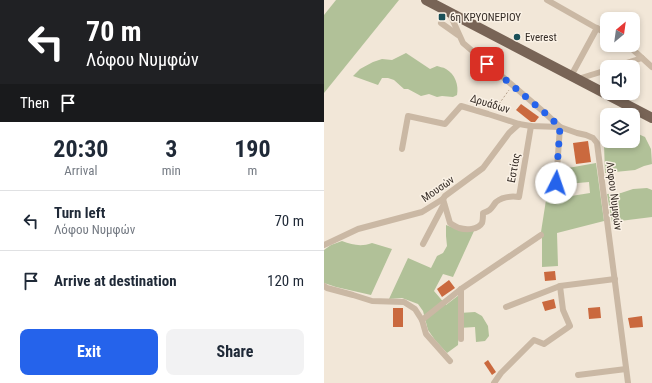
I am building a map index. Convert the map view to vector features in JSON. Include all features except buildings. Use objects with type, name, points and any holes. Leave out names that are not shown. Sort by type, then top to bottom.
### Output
[{"type":"main road","points":[[426,0],[652,118]]},
{"type":"street","points":[[547,0],[600,30]]},
{"type":"street","name":"Λόφου Νυμφών","points":[[449,12],[463,43],[560,127],[593,138],[597,143],[628,383]]},
{"type":"street","points":[[441,23],[458,34]]},
{"type":"street","points":[[575,78],[597,28]]},
{"type":"street","points":[[635,52],[652,67]]},
{"type":"street","points":[[636,60],[642,58]]},
{"type":"street","points":[[575,78],[600,72]]},
{"type":"street","name":"Δρυάδων","points":[[402,149],[408,116],[445,124],[461,106],[519,124],[560,127]]},
{"type":"street","name":"Μουσών","points":[[324,245],[358,230],[422,212],[444,202],[445,196],[483,168],[509,133],[519,124]]},
{"type":"street","name":"Εστίας","points":[[444,202],[450,223],[460,228],[469,229],[481,225],[484,213],[502,199],[511,196],[519,197],[531,126]]},
{"type":"street","points":[[556,183],[560,127]]},
{"type":"street","points":[[423,244],[444,202]]},
{"type":"street","points":[[422,320],[461,289],[541,235]]},
{"type":"street","points":[[506,307],[560,286],[615,279]]},
{"type":"street","points":[[324,286],[372,301],[404,302],[415,309],[422,320],[426,334],[450,361]]},
{"type":"street","points":[[494,383],[500,373],[534,340],[544,344],[570,326],[563,310],[560,286]]},
{"type":"street","points":[[461,289],[461,339]]},
{"type":"street","points":[[578,375],[626,369]]},
{"type":"path","points":[[488,114],[499,104],[512,84]]},
{"type":"green space","points":[[336,0],[399,0],[324,93],[324,15]]},
{"type":"green space","points":[[406,53],[430,69],[437,66],[445,68],[449,71],[456,80],[457,95],[453,97],[437,97],[429,94],[421,96],[408,89],[404,89],[394,80],[388,78],[382,78],[378,85],[353,76],[360,69],[373,62],[382,59],[392,60]]},
{"type":"green space","points":[[640,135],[645,137],[651,149],[652,164],[635,170],[605,173],[604,148],[640,148]]},
{"type":"green space","points":[[596,163],[604,221],[557,233],[558,266],[542,267],[541,232],[546,200],[590,193],[589,182],[567,184],[568,168]]},
{"type":"green space","points":[[647,188],[652,190],[652,217],[612,222],[607,194]]},
{"type":"green space","points":[[446,225],[457,229],[474,231],[453,277],[443,274],[434,291],[446,305],[459,295],[459,313],[475,312],[482,316],[488,326],[489,336],[485,341],[476,342],[475,327],[459,328],[458,345],[447,353],[428,330],[423,311],[418,304],[402,298],[389,299],[408,258],[431,268],[437,256],[443,253],[447,246]]},
{"type":"green space","points":[[342,241],[357,245],[372,243],[392,249],[371,295],[324,283],[324,250],[331,245]]},
{"type":"place","name":"6η ΚΡΥΟΝΕΡΙΟΥ","points":[[442,17]]},
{"type":"place","name":"Everest","points":[[517,37]]},
{"type":"route","points":[[487,64],[560,127],[556,183]]}]
